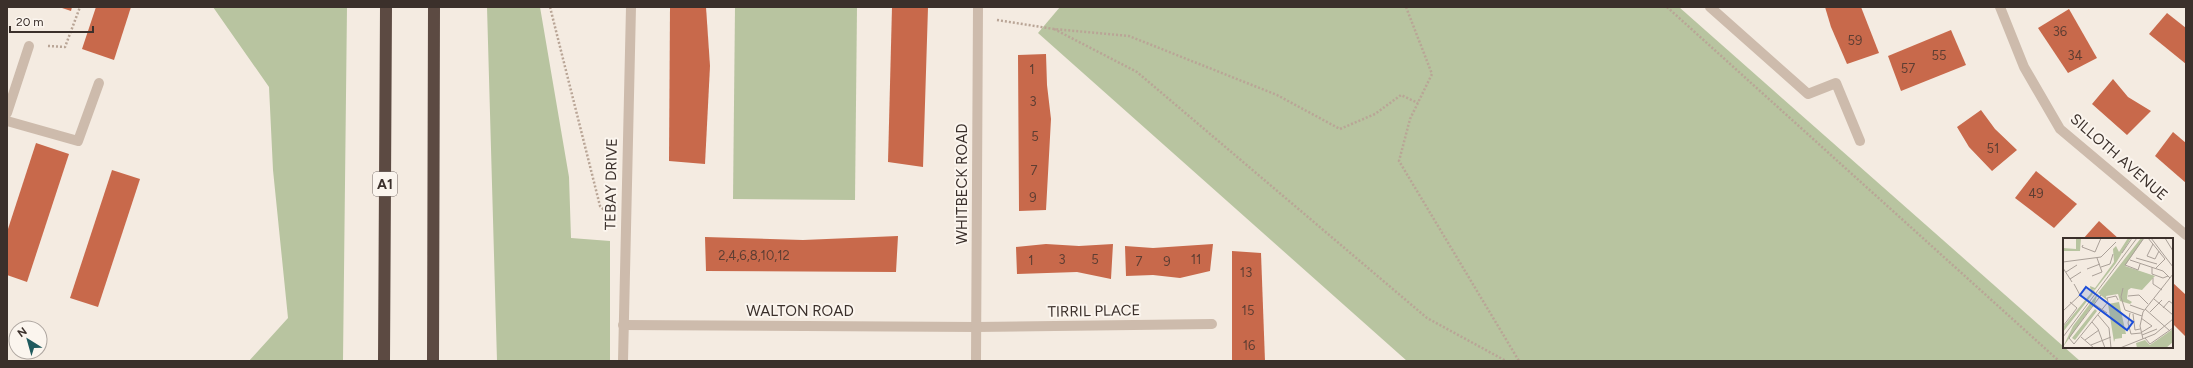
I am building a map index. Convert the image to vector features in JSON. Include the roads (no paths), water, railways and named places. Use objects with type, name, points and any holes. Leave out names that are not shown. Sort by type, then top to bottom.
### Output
[{"type":"highway","name":"A1","points":[[384,361],[386,7]]},
{"type":"highway","points":[[433,361],[434,7]]},
{"type":"street","name":"TEBAY DRIVE","points":[[623,361],[631,7]]},
{"type":"street","points":[[1710,7],[1808,94],[1836,82],[1860,141]]},
{"type":"street","name":"SILLOTH AVENUE","points":[[2000,7],[2024,67],[2060,128],[2186,235]]},
{"type":"street","name":"WHITBECK ROAD","points":[[976,361],[978,12]]},
{"type":"street","points":[[7,113],[29,46]]},
{"type":"street","points":[[7,121],[78,141],[99,83]]},
{"type":"street","name":"TIRRIL PLACE","points":[[976,327],[1212,324]]},
{"type":"street","name":"WALTON ROAD","points":[[623,325],[976,327]]}]
